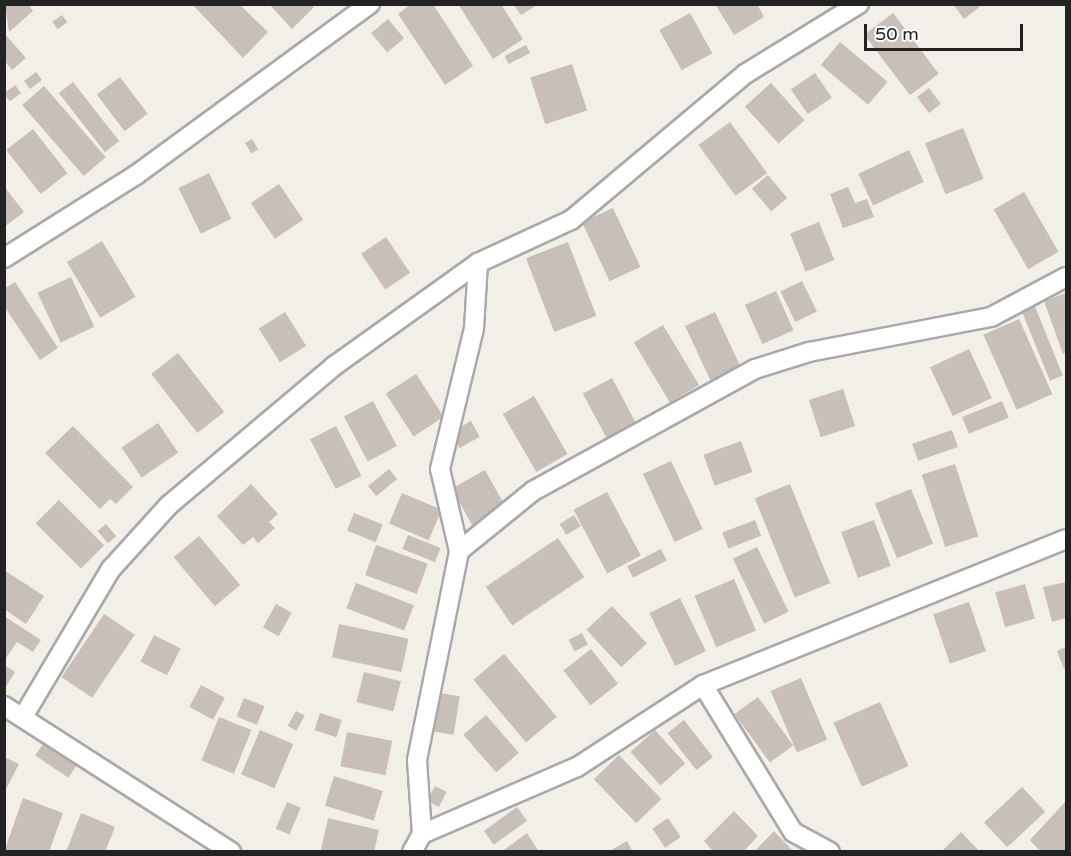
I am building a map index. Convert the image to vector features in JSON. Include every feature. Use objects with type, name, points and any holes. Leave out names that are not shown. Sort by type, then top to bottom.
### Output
[{"type":"street","points":[[4,258],[136,175],[370,4]]},
{"type":"street","points":[[23,717],[51,661],[111,569],[169,505],[333,366],[478,263],[571,220],[745,74],[860,4]]},
{"type":"street","points":[[412,852],[422,834],[417,760],[459,551],[440,469],[474,328],[478,263]]},
{"type":"street","points":[[459,551],[533,491],[755,369],[820,350],[991,317],[1066,277]]},
{"type":"street","points":[[422,834],[577,767],[703,685],[1066,539]]},
{"type":"street","points":[[703,685],[793,832],[830,852]]},
{"type":"street","points":[[4,706],[231,852]]},
{"type":"building","points":[[5,4],[28,4],[33,11],[9,32]]},
{"type":"building","points":[[192,4],[239,4],[268,32],[243,58]]},
{"type":"building","points":[[269,4],[311,4],[314,7],[292,29]]},
{"type":"building","points":[[411,4],[433,4],[473,66],[445,85],[398,14]]},
{"type":"building","points":[[458,4],[501,4],[523,39],[493,59]]},
{"type":"building","points":[[715,4],[757,4],[764,17],[734,35]]},
{"type":"building","points":[[953,4],[983,4],[964,19]]},
{"type":"building","points":[[514,5],[537,5],[521,15]]},
{"type":"building","points":[[690,13],[712,53],[682,70],[659,30]]},
{"type":"building","points":[[893,13],[939,74],[910,95],[864,35]]},
{"type":"building","points":[[62,15],[67,22],[58,29],[52,22]]},
{"type":"building","points":[[388,19],[404,38],[387,52],[371,33]]},
{"type":"building","points":[[4,33],[26,58],[12,70],[4,60]]},
{"type":"building","points":[[840,42],[887,82],[868,105],[821,65]]},
{"type":"building","points":[[526,45],[530,53],[509,64],[505,56]]},
{"type":"building","points":[[572,64],[587,111],[545,124],[530,78]]},
{"type":"building","points":[[36,72],[42,80],[30,89],[24,81]]},
{"type":"building","points":[[815,73],[832,98],[808,114],[791,89]]},
{"type":"building","points":[[120,77],[148,114],[125,131],[97,94]]},
{"type":"building","points":[[73,82],[119,141],[105,152],[59,93]]},
{"type":"building","points":[[771,83],[804,120],[778,144],[745,106]]},
{"type":"building","points":[[15,85],[21,93],[10,101],[4,93]]},
{"type":"building","points":[[44,86],[106,157],[84,176],[22,105]]},
{"type":"building","points":[[929,88],[941,104],[929,113],[917,97]]},
{"type":"building","points":[[730,122],[767,173],[735,196],[698,145]]},
{"type":"building","points":[[963,128],[984,179],[946,194],[925,143]]},
{"type":"building","points":[[33,129],[67,173],[41,194],[6,150]]},
{"type":"building","points":[[252,139],[258,149],[251,153],[245,143]]},
{"type":"building","points":[[909,150],[924,182],[873,205],[858,174]]},
{"type":"building","points":[[209,173],[231,219],[201,234],[178,188]]},
{"type":"building","points":[[768,175],[787,198],[771,211],[752,188]]},
{"type":"building","points":[[279,184],[303,220],[275,239],[251,203]]},
{"type":"building","points":[[4,186],[24,212],[4,227]]},
{"type":"building","points":[[848,187],[855,203],[867,199],[874,217],[843,228],[830,194]]},
{"type":"building","points":[[1024,192],[1058,252],[1028,269],[994,210]]},
{"type":"building","points":[[613,208],[640,267],[610,281],[582,222]]},
{"type":"building","points":[[819,222],[834,260],[806,272],[790,234]]},
{"type":"building","points":[[386,237],[410,273],[385,289],[361,254]]},
{"type":"building","points":[[102,241],[135,297],[100,318],[67,262]]},
{"type":"building","points":[[568,242],[596,316],[554,332],[526,258]]},
{"type":"building","points":[[71,277],[94,327],[61,342],[37,293]]},
{"type":"building","points":[[802,281],[817,312],[795,322],[780,292]]},
{"type":"building","points":[[15,282],[58,348],[40,360],[4,306],[4,289]]},
{"type":"building","points":[[776,291],[793,330],[762,344],[745,305]]},
{"type":"building","points":[[1066,293],[1066,352],[1063,354],[1044,301]]},
{"type":"building","points":[[1034,304],[1063,375],[1050,381],[1021,309]]},
{"type":"building","points":[[285,312],[306,346],[280,362],[259,328]]},
{"type":"building","points":[[715,312],[740,366],[710,380],[685,326]]},
{"type":"building","points":[[1019,319],[1052,394],[1017,410],[983,335]]},
{"type":"building","points":[[663,325],[699,385],[670,403],[634,343]]},
{"type":"building","points":[[969,349],[992,398],[953,416],[930,367]]},
{"type":"building","points":[[178,353],[224,412],[197,433],[151,374]]},
{"type":"building","points":[[416,374],[444,417],[414,436],[386,394]]},
{"type":"building","points":[[612,378],[636,424],[607,439],[583,393]]},
{"type":"building","points":[[843,389],[855,426],[821,437],[809,400]]},
{"type":"building","points":[[534,396],[568,454],[536,472],[503,414]]},
{"type":"building","points":[[373,401],[397,446],[368,462],[344,416]]},
{"type":"building","points":[[1002,401],[1009,418],[969,434],[962,417]]},
{"type":"building","points":[[471,421],[480,437],[460,448],[451,432]]},
{"type":"building","points":[[158,423],[178,453],[142,477],[122,448]]},
{"type":"building","points":[[73,426],[133,487],[116,504],[110,499],[100,509],[45,453]]},
{"type":"building","points":[[336,426],[361,476],[336,489],[310,439]]},
{"type":"building","points":[[952,430],[958,447],[918,461],[912,444]]},
{"type":"building","points":[[741,441],[752,472],[715,486],[703,455]]},
{"type":"building","points":[[671,461],[703,529],[675,542],[643,474]]},
{"type":"building","points":[[955,464],[978,536],[945,547],[922,475]]},
{"type":"building","points":[[389,469],[397,479],[376,496],[368,486]]},
{"type":"building","points":[[485,470],[506,508],[473,526],[452,488]]},
{"type":"building","points":[[251,484],[278,514],[269,522],[275,528],[258,543],[253,537],[243,545],[217,516]]},
{"type":"building","points":[[790,484],[830,583],[795,597],[755,498]]},
{"type":"building","points":[[911,489],[933,544],[897,558],[875,504]]},
{"type":"building","points":[[607,492],[641,556],[607,573],[573,510]]},
{"type":"building","points":[[402,493],[442,510],[429,540],[389,523]]},
{"type":"building","points":[[59,500],[104,545],[81,569],[36,523]]},
{"type":"building","points":[[354,513],[383,525],[376,542],[347,531]]},
{"type":"building","points":[[574,515],[581,526],[566,535],[560,524]]},
{"type":"building","points":[[755,520],[761,536],[728,548],[722,533]]},
{"type":"building","points":[[874,520],[891,566],[858,578],[841,532]]},
{"type":"building","points":[[106,524],[116,536],[108,543],[98,531]]},
{"type":"building","points":[[408,535],[440,548],[435,562],[402,549]]},
{"type":"building","points":[[199,536],[240,585],[215,606],[174,557]]},
{"type":"building","points":[[558,538],[584,577],[512,626],[486,587]]},
{"type":"building","points":[[376,545],[428,564],[417,594],[365,575]]},
{"type":"building","points":[[757,547],[789,612],[764,624],[733,559]]},
{"type":"building","points":[[661,549],[667,561],[633,578],[627,566]]},
{"type":"building","points":[[4,570],[44,596],[26,624],[4,609]]},
{"type":"building","points":[[734,579],[756,631],[716,647],[694,596]]},
{"type":"building","points":[[1066,582],[1066,618],[1052,622],[1043,587]]},
{"type":"building","points":[[356,583],[414,605],[404,630],[346,608]]},
{"type":"building","points":[[1025,584],[1035,619],[1005,627],[995,593]]},
{"type":"building","points":[[680,598],[706,651],[675,666],[649,613]]},
{"type":"building","points":[[969,602],[986,651],[950,664],[933,614]]},
{"type":"building","points":[[276,604],[292,613],[279,636],[263,628]]},
{"type":"building","points":[[612,606],[647,643],[621,667],[586,630]]},
{"type":"building","points":[[104,614],[135,635],[92,698],[62,677]]},
{"type":"building","points":[[4,616],[41,640],[33,652],[17,642],[4,661]]},
{"type":"building","points":[[339,624],[408,639],[401,672],[332,657]]},
{"type":"building","points":[[582,633],[588,645],[575,651],[569,640]]},
{"type":"building","points":[[154,635],[181,649],[167,675],[140,662]]},
{"type":"building","points":[[1066,647],[1066,668],[1064,669],[1057,651]]},
{"type":"building","points":[[591,649],[618,684],[591,705],[563,671]]},
{"type":"building","points":[[504,654],[557,717],[526,743],[473,680]]},
{"type":"building","points":[[4,665],[15,672],[4,690]]},
{"type":"building","points":[[364,672],[401,681],[393,711],[357,702]]},
{"type":"building","points":[[801,678],[827,740],[797,753],[771,691]]},
{"type":"building","points":[[201,685],[225,698],[213,720],[189,707]]},
{"type":"building","points":[[440,693],[460,696],[454,735],[434,732]]},
{"type":"building","points":[[758,697],[793,746],[770,763],[735,714]]},
{"type":"building","points":[[244,698],[264,706],[257,725],[237,717]]},
{"type":"building","points":[[880,702],[908,766],[862,787],[833,723]]},
{"type":"building","points":[[296,711],[305,716],[297,731],[288,726]]},
{"type":"building","points":[[320,713],[342,720],[336,737],[314,730]]},
{"type":"building","points":[[486,715],[519,753],[496,772],[463,735]]},
{"type":"building","points":[[219,717],[251,730],[234,774],[201,761]]},
{"type":"building","points":[[684,720],[713,757],[696,770],[667,733]]},
{"type":"building","points":[[260,730],[293,744],[274,788],[241,774]]},
{"type":"building","points":[[655,730],[685,763],[661,786],[630,752]]},
{"type":"building","points":[[347,732],[392,741],[385,775],[340,766]]},
{"type":"building","points":[[47,738],[80,760],[68,778],[35,755]]},
{"type":"building","points":[[619,755],[661,799],[636,823],[594,779]]},
{"type":"building","points":[[4,757],[19,764],[4,793]]},
{"type":"building","points":[[334,776],[383,791],[374,821],[325,806]]},
{"type":"building","points":[[435,786],[447,792],[439,807],[427,801]]},
{"type":"building","points":[[1022,787],[1045,812],[1007,847],[984,822]]},
{"type":"building","points":[[23,798],[63,813],[49,852],[4,852]]},
{"type":"building","points":[[1066,801],[1066,852],[1041,852],[1030,840]]},
{"type":"building","points":[[287,802],[301,808],[289,835],[276,829]]},
{"type":"building","points":[[517,807],[527,821],[494,845],[484,831]]},
{"type":"building","points":[[734,811],[758,836],[743,852],[714,852],[704,841]]},
{"type":"building","points":[[81,813],[115,827],[105,852],[66,852]]},
{"type":"building","points":[[328,818],[379,830],[374,852],[321,850]]},
{"type":"building","points":[[668,818],[681,837],[665,848],[652,829]]},
{"type":"building","points":[[774,831],[794,852],[754,852]]},
{"type":"building","points":[[961,832],[980,852],[941,852]]},
{"type":"building","points":[[527,833],[539,852],[501,852]]},
{"type":"building","points":[[627,841],[633,852],[608,852]]}]
